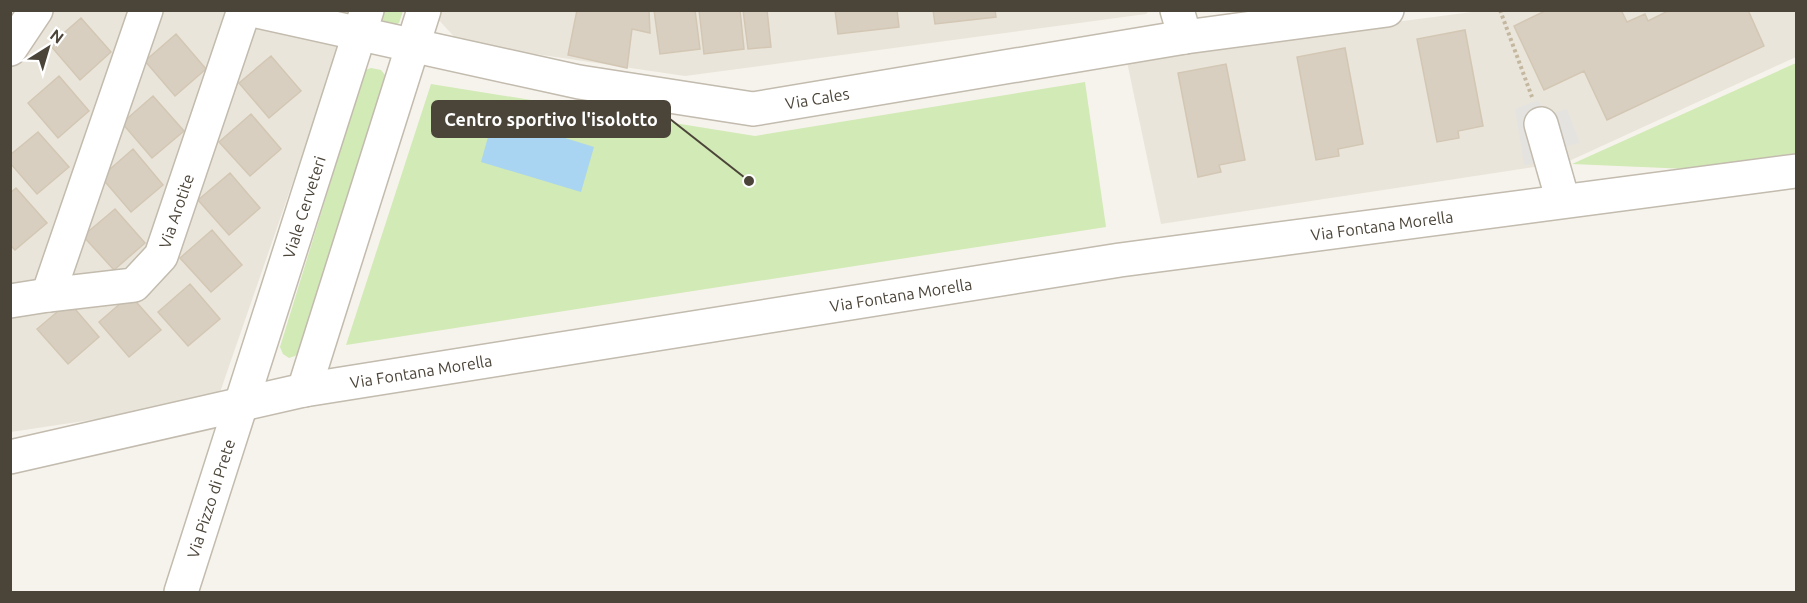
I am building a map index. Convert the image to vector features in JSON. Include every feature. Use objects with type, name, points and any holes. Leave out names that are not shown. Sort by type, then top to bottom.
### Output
[{"type":"street","points":[[10,49],[36,10]]},
{"type":"street","points":[[48,295],[146,10]]},
{"type":"street","name":"Via Arotite","points":[[10,301],[134,285],[161,256],[244,10]]},
{"type":"street","name":"Via Cales","points":[[252,10],[363,23],[413,45],[579,82],[753,109],[1181,24],[1387,10]]},
{"type":"street","points":[[304,390],[424,10]]},
{"type":"street","name":"Viale Cerveteri","points":[[240,405],[363,23]]},
{"type":"street","points":[[1541,124],[1563,201]]},
{"type":"street","name":"Via Fontana Morella","points":[[10,458],[304,390],[1120,260],[1797,171]]},
{"type":"street","name":"Via Pizzo di Prete","points":[[181,592],[240,405]]},
{"type":"path","points":[[1500,10],[1541,124]]},
{"type":"shaded area","points":[[437,10],[1149,11],[1146,14],[685,76],[460,43],[435,16]]},
{"type":"shaded area","points":[[10,11],[350,11],[217,401],[11,432]]},
{"type":"shaded area","points":[[1480,11],[1796,11],[1796,57],[1567,162],[1161,224],[1126,57]]},
{"type":"shaded area","points":[[1538,100],[1547,115],[1567,109],[1580,143],[1555,149],[1556,162],[1524,165],[1515,109]]},
{"type":"green space","points":[[382,11],[403,11],[399,23],[395,25],[388,24],[381,19]]},
{"type":"green space","points":[[1796,63],[1796,153],[1688,169],[1572,164]]},
{"type":"green space","points":[[371,68],[381,70],[385,75],[301,350],[289,358],[283,354],[280,347],[365,70]]},
{"type":"green space","points":[[1085,82],[1106,227],[346,345],[431,84],[755,136]]},
{"type":"water","points":[[494,116],[594,147],[581,192],[481,162]]},
{"type":"building","points":[[577,10],[649,10],[650,33],[632,29],[627,68],[568,55]]},
{"type":"building","points":[[654,10],[695,10],[700,49],[660,54]]},
{"type":"building","points":[[699,10],[740,10],[744,49],[704,54]]},
{"type":"building","points":[[743,10],[767,10],[771,47],[748,49]]},
{"type":"building","points":[[835,10],[897,10],[899,27],[838,34]]},
{"type":"building","points":[[933,10],[995,10],[996,17],[935,24]]},
{"type":"building","points":[[1547,10],[1621,10],[1627,22],[1645,14],[1648,21],[1666,12],[1665,10],[1748,10],[1764,46],[1607,120],[1584,71],[1544,90],[1514,26]]},
{"type":"building","points":[[81,18],[111,52],[80,80],[50,45]]},
{"type":"building","points":[[1465,30],[1483,126],[1458,131],[1459,138],[1437,142],[1417,39]]},
{"type":"building","points":[[176,34],[206,69],[175,96],[145,61]]},
{"type":"building","points":[[1345,48],[1363,144],[1338,149],[1339,156],[1316,160],[1297,57]]},
{"type":"building","points":[[271,56],[301,91],[269,118],[239,83]]},
{"type":"building","points":[[1226,64],[1245,160],[1219,165],[1221,172],[1198,177],[1178,73]]},
{"type":"building","points":[[59,76],[89,111],[58,138],[28,103]]},
{"type":"building","points":[[153,96],[184,131],[152,158],[122,123]]},
{"type":"building","points":[[251,114],[281,149],[250,176],[219,142]]},
{"type":"building","points":[[38,132],[69,167],[37,194],[10,163],[10,155]]},
{"type":"building","points":[[133,149],[163,185],[131,212],[101,177]]},
{"type":"building","points":[[230,173],[260,208],[229,235],[198,200]]},
{"type":"building","points":[[16,188],[47,223],[15,250],[10,245],[10,193]]},
{"type":"building","points":[[115,209],[145,243],[114,270],[83,236]]},
{"type":"building","points":[[212,230],[242,265],[211,292],[180,258]]},
{"type":"building","points":[[190,284],[220,319],[188,346],[158,312]]},
{"type":"building","points":[[130,295],[161,330],[129,357],[99,322]]},
{"type":"building","points":[[69,302],[99,337],[68,364],[37,329]]},
{"type":"place","name":"Centro sportivo l'isolotto","points":[[749,181]]}]
